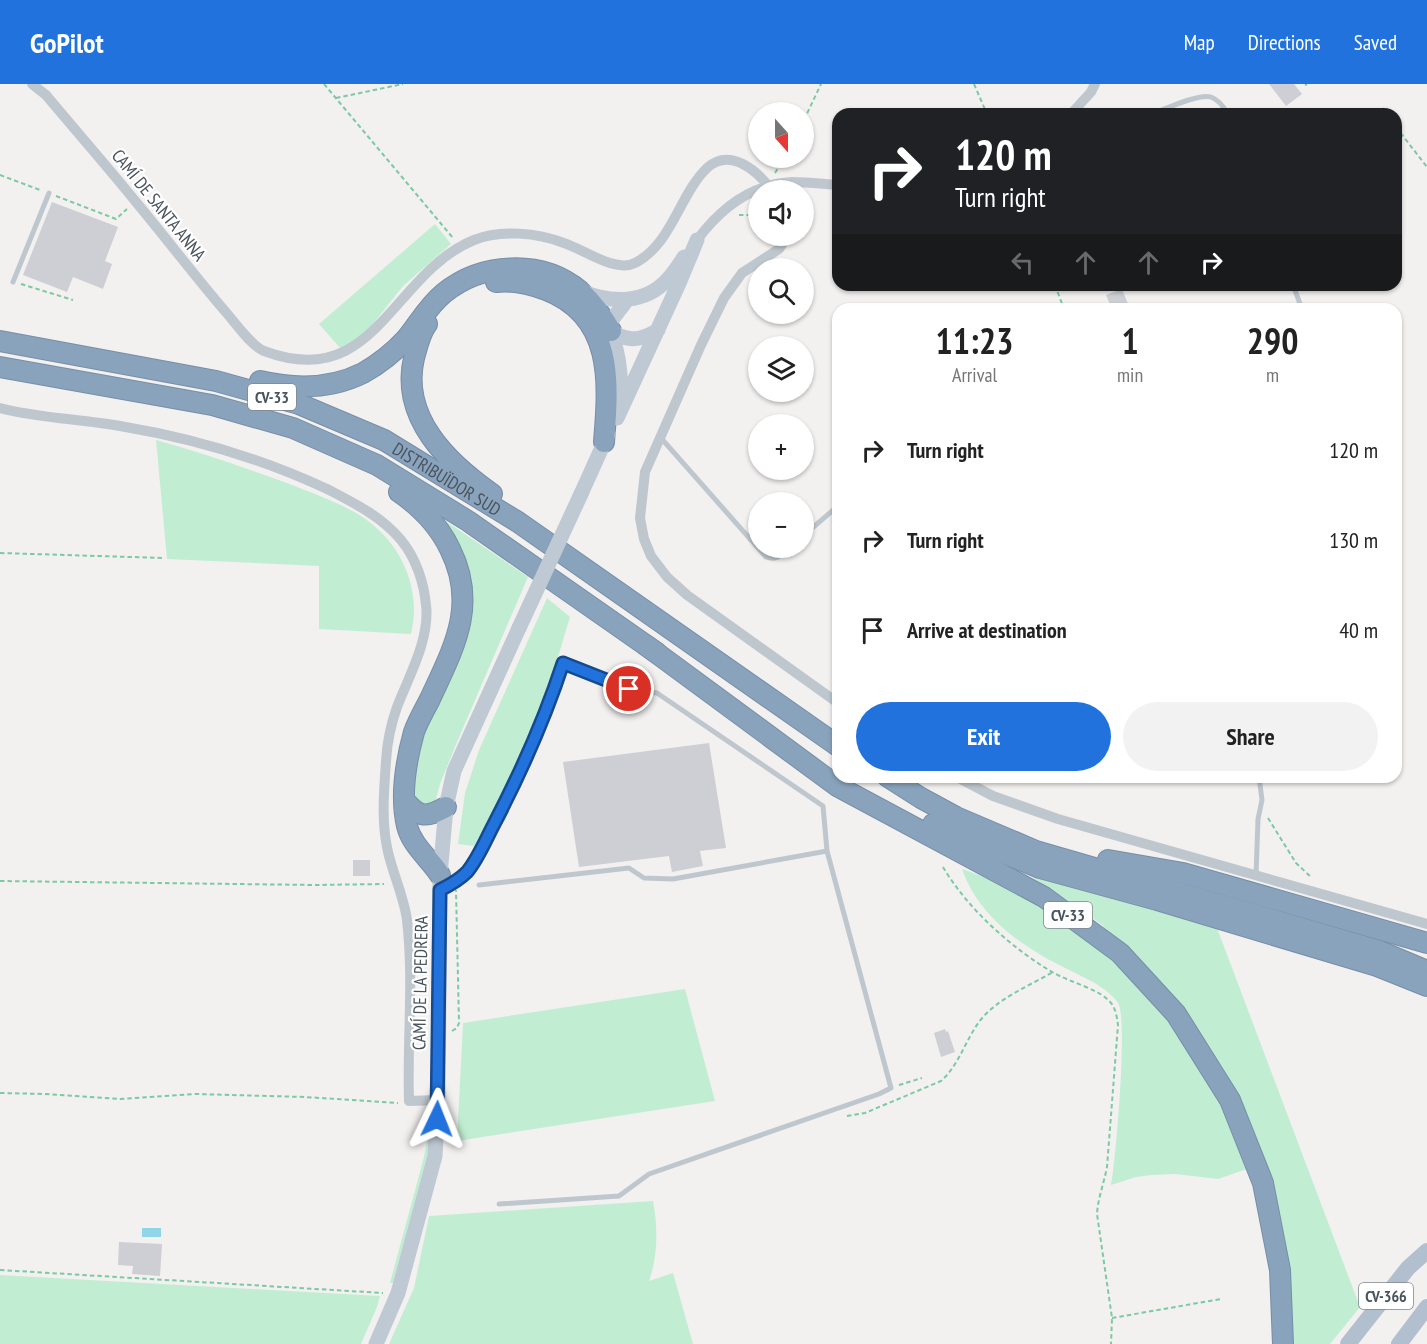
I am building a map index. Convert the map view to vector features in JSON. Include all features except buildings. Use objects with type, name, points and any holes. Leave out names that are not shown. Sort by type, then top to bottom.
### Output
[{"type":"highway","points":[[0,341],[102,349],[218,370],[285,386],[313,386],[339,382],[363,373],[388,357],[406,339],[427,309],[445,292],[484,272],[504,268],[545,273],[565,282],[580,292],[611,331]]},
{"type":"highway","points":[[518,522],[505,502],[443,453],[428,435],[418,414],[412,391],[412,366],[424,327],[435,314],[467,290],[492,282],[508,280],[554,293],[575,306],[592,326],[604,353],[611,420],[604,441]]},
{"type":"highway","name":"DISTRIBUÏDOR SUD","points":[[0,341],[216,381],[299,404],[384,440],[518,522],[832,742]]},
{"type":"highway","name":"DISTRIBUÏDOR SUD","points":[[0,367],[212,405],[293,428],[377,465],[468,521],[647,646]]},
{"type":"highway","points":[[212,405],[291,437],[374,476],[418,506],[442,533],[454,556],[462,581],[464,607],[459,631],[415,731],[405,783],[407,826],[411,839],[440,882]]},
{"type":"highway","points":[[647,646],[832,770]]},
{"type":"highway","name":"CV-33","points":[[647,646],[832,782]]},
{"type":"highway","name":"CV-33","points":[[833,783],[1044,897],[1120,953],[1176,1014],[1230,1100],[1263,1183],[1280,1270],[1283,1344]]},
{"type":"highway","points":[[854,783],[918,818],[1040,868],[1157,900],[1377,966],[1427,986]]},
{"type":"highway","points":[[897,783],[956,817],[1036,851],[1377,950],[1427,971]]},
{"type":"highway","points":[[405,801],[415,812],[426,815],[446,807]]},
{"type":"highway","points":[[956,817],[1083,856],[1183,873],[1427,943]]},
{"type":"main road","name":"CV-366","points":[[1348,1344],[1408,1268],[1427,1251]]},
{"type":"main road","name":"CV-366","points":[[1399,1344],[1427,1307]]},
{"type":"street","name":"CAMÍ DE SANTA ANNA","points":[[32,84],[46,95],[208,292],[258,349],[301,359],[325,358],[355,347],[387,317],[410,288],[461,247]]},
{"type":"street","points":[[1076,108],[1095,84]]},
{"type":"street","points":[[461,247],[475,239],[497,235],[537,235],[564,243],[609,263],[634,264],[649,253],[667,231],[708,167],[720,161],[744,164],[753,169],[762,180]]},
{"type":"street","points":[[814,183],[832,185]]},
{"type":"street","points":[[580,292],[608,300],[627,300],[647,294],[666,282],[712,220],[727,207],[748,198]]},
{"type":"street","points":[[611,420],[658,330],[697,240]]},
{"type":"street","points":[[780,246],[742,273],[731,288],[701,345],[645,472],[640,496],[640,518],[651,556],[667,577],[687,595],[832,699]]},
{"type":"street","points":[[508,280],[535,278],[558,286],[581,302],[600,323],[624,339],[640,338],[658,330]]},
{"type":"street","points":[[611,420],[615,376],[609,344],[611,321],[627,300]]},
{"type":"street","points":[[0,408],[24,414],[120,426],[202,443],[248,456],[305,479],[357,504],[382,521],[402,542],[423,582],[427,609],[423,638],[396,710],[387,746],[384,822],[388,850],[407,916],[410,946],[409,1101],[438,1100]]},
{"type":"street","name":"CAMÍ DE LA PEDRERA","points":[[376,1344],[398,1293],[435,1156],[438,1100],[440,882],[446,807],[454,771],[604,441]]},
{"type":"street","points":[[968,783],[993,796],[1058,819],[1427,924]]},
{"type":"lane","points":[[1169,108],[1208,96],[1214,98],[1223,108]]},
{"type":"lane","points":[[13,282],[49,194]]},
{"type":"lane","points":[[660,437],[748,537]]},
{"type":"lane","points":[[814,526],[832,511]]},
{"type":"lane","points":[[440,882],[455,882],[468,870],[481,848],[511,792],[542,722],[563,663],[629,689],[657,693],[823,806],[827,851],[891,1088],[649,1174],[619,1196],[499,1204]]},
{"type":"lane","points":[[1256,875],[1258,819],[1262,790],[1260,783]]},
{"type":"lane","points":[[480,885],[628,868],[644,878],[673,879],[827,851]]},
{"type":"path","points":[[324,84],[461,247]]},
{"type":"path","points":[[336,98],[404,84]]},
{"type":"path","points":[[812,102],[821,84]]},
{"type":"path","points":[[974,84],[984,108]]},
{"type":"path","points":[[1402,135],[1427,167]]},
{"type":"path","points":[[0,175],[116,219],[136,202]]},
{"type":"path","points":[[13,282],[73,300]]},
{"type":"path","points":[[0,553],[164,558]]},
{"type":"path","points":[[1261,810],[1296,863],[1310,878],[1321,881]]},
{"type":"path","points":[[943,867],[953,884],[992,927],[1053,972],[1102,995],[1111,1003],[1116,1013],[1118,1025],[1107,1167],[1096,1215],[1112,1318],[1111,1344]]},
{"type":"path","points":[[0,881],[315,885],[397,883]]},
{"type":"path","points":[[447,1032],[453,1031],[459,1023],[457,896]]},
{"type":"path","points":[[844,1116],[865,1113],[941,1081],[950,1073],[979,1021],[996,1006],[1053,972]]},
{"type":"path","points":[[891,1088],[922,1078]]},
{"type":"path","points":[[0,1093],[120,1100],[195,1094],[305,1097],[404,1104],[409,1101]]},
{"type":"path","points":[[0,1270],[398,1293]]},
{"type":"path","points":[[1112,1318],[1221,1299]]},
{"type":"green space","points":[[435,224],[451,244],[403,286],[366,333],[341,349],[319,324]]},
{"type":"green space","points":[[156,440],[295,486],[345,507],[372,524],[393,547],[408,574],[414,603],[411,634],[319,629],[319,566],[167,559]]},
{"type":"green space","points":[[441,518],[528,577],[457,742],[435,803],[432,805],[422,804],[415,797],[413,787],[422,739],[466,630]]},
{"type":"green space","points":[[547,598],[570,617],[543,707],[511,778],[474,846],[458,844],[465,793],[479,750]]},
{"type":"green space","points":[[1015,865],[1217,928],[1360,1307],[1330,1344],[1289,1344],[1253,1134],[1117,939],[1101,924]]},
{"type":"green space","points":[[962,869],[1015,888],[1052,911],[1108,954],[1165,1012],[1220,1102],[1247,1169],[1218,1179],[1175,1174],[1152,1175],[1136,1177],[1111,1185],[1118,1121],[1122,1034],[1118,1003],[1102,988],[1036,952],[1005,930],[980,902]]},
{"type":"green space","points":[[685,989],[715,1101],[457,1141],[463,1023]]},
{"type":"green space","points":[[425,1117],[430,1121],[432,1128],[427,1160],[393,1283],[390,1283],[424,1157],[427,1139]]},
{"type":"green space","points":[[653,1201],[656,1241],[649,1281],[673,1273],[693,1344],[389,1344],[414,1288],[429,1216]]},
{"type":"green space","points":[[0,1275],[380,1296],[361,1344],[0,1344]]},
{"type":"water","points":[[142,1228],[161,1228],[161,1237],[142,1237]]},
{"type":"route","points":[[437,1119],[440,890],[455,882],[468,870],[481,848],[511,792],[542,722],[563,663],[629,689]]}]
